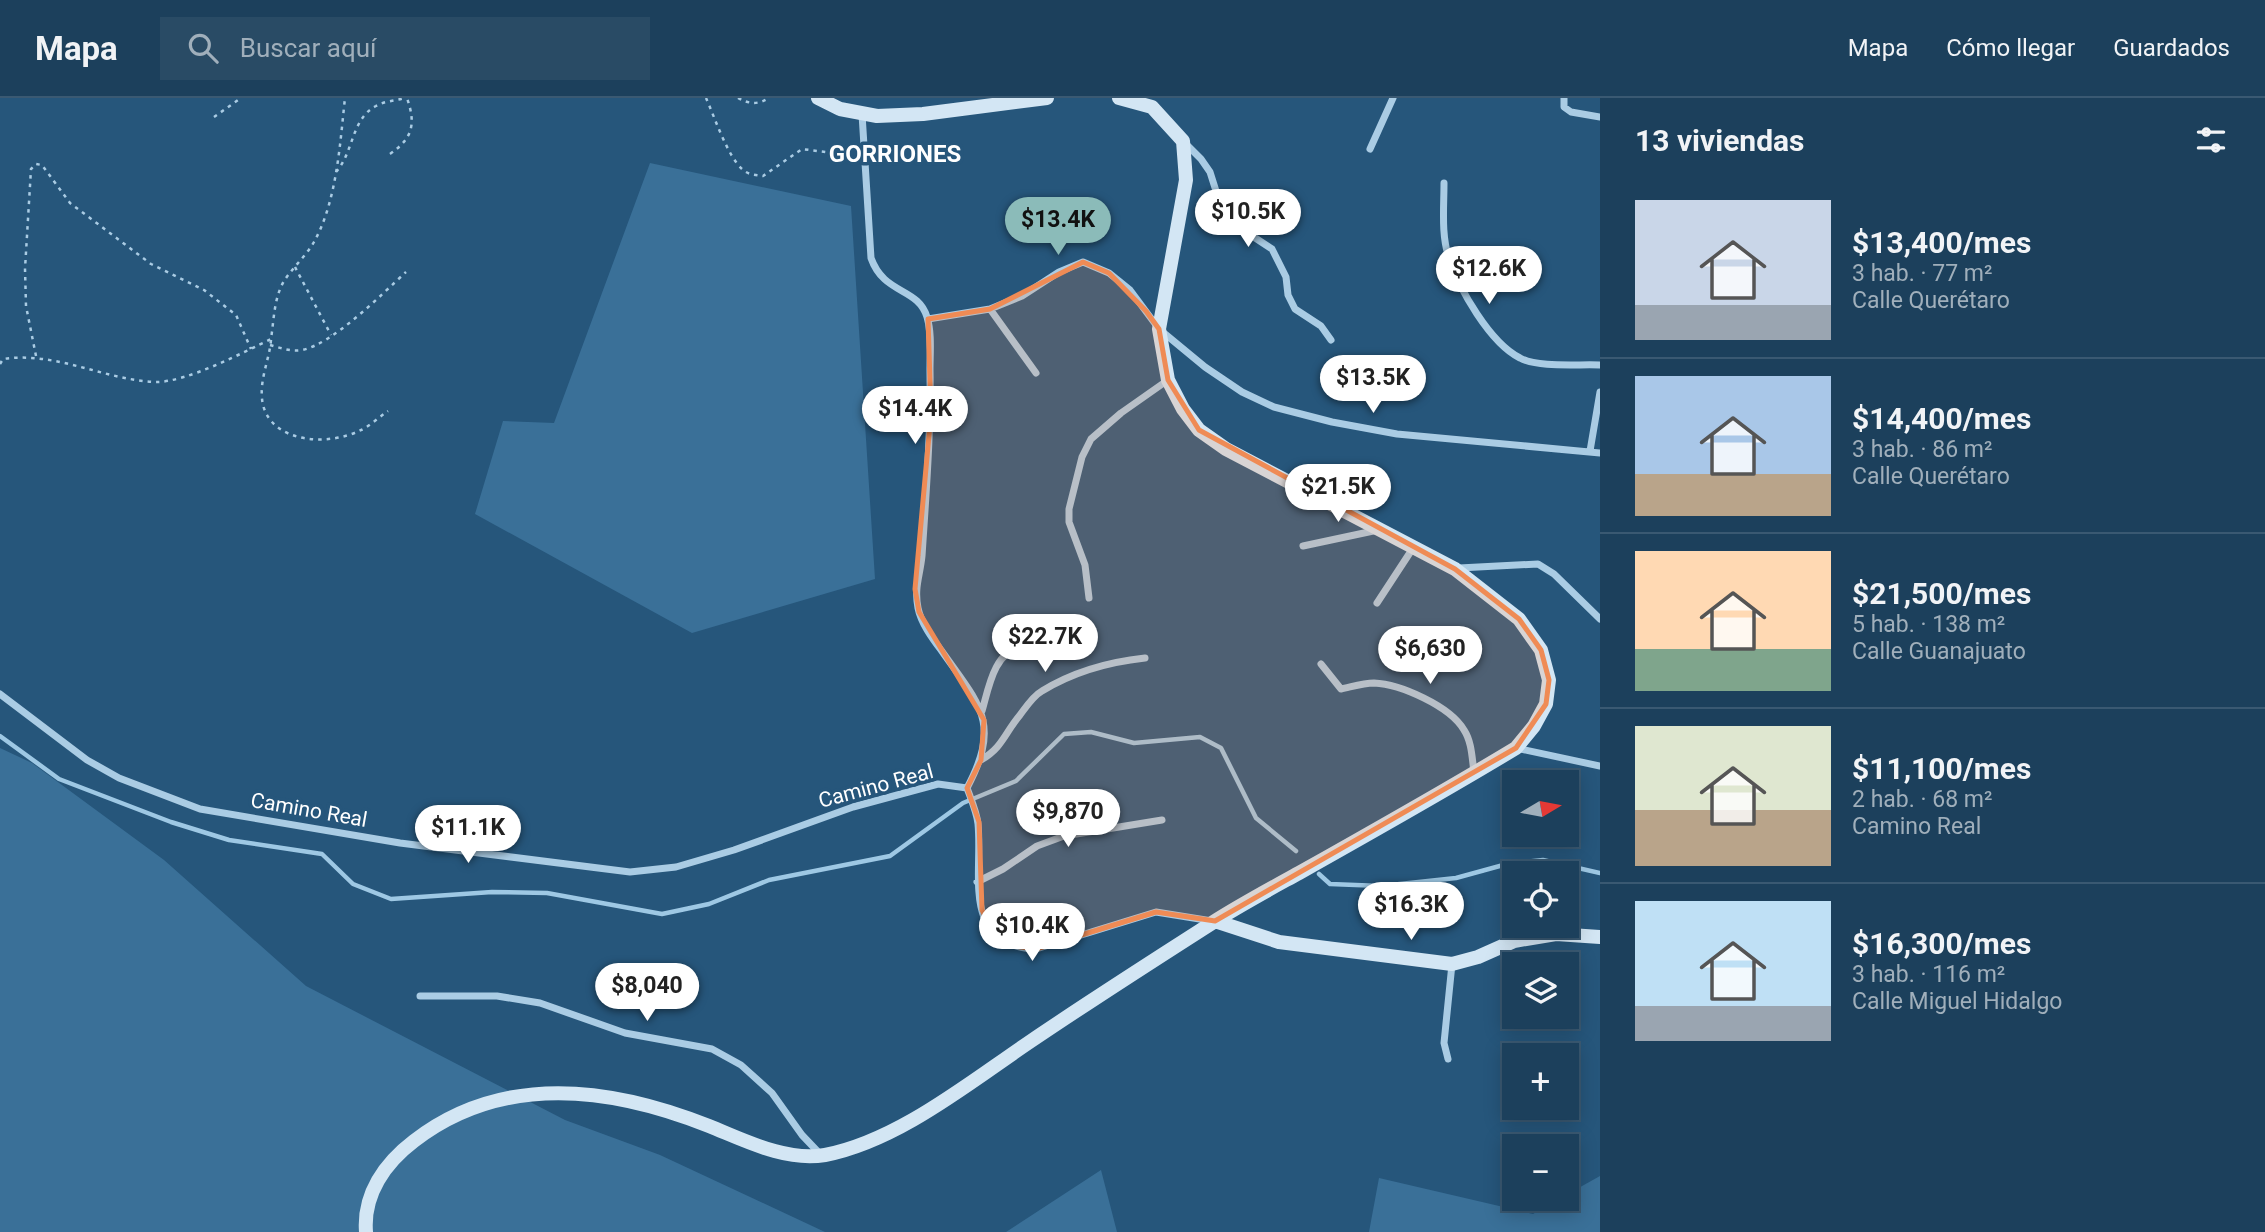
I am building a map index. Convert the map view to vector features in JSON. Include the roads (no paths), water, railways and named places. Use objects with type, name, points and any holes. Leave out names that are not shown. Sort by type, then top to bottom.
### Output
[{"type":"main road","points":[[818,98],[840,108],[877,116],[923,114],[1047,98]]},
{"type":"main road","points":[[366,1232],[365,1216],[374,1185],[396,1154],[440,1123],[470,1108],[508,1098],[563,1094],[628,1099],[687,1117],[791,1155],[821,1156],[853,1148],[929,1110],[1215,921],[1516,748],[1534,726],[1546,704],[1549,680],[1541,650],[1519,619],[1455,569],[1217,443],[1199,430],[1183,409],[1168,380],[1159,329],[1186,180],[1183,141],[1152,103],[1119,98]]},
{"type":"main road","points":[[1215,921],[1279,942],[1452,964],[1478,957],[1514,941],[1556,934],[1600,937]]},
{"type":"street","points":[[1370,149],[1393,98]]},
{"type":"street","points":[[1564,98],[1564,107],[1571,112],[1600,117]]},
{"type":"street","points":[[862,113],[871,258],[875,271],[887,284],[921,303],[928,319],[931,413],[922,558],[915,589],[919,612],[931,636],[978,704],[984,720],[981,760],[967,788],[979,822],[977,882],[982,910],[992,931],[1007,945],[1036,949],[1156,912],[1215,921]]},
{"type":"street","points":[[1183,141],[1210,172],[1222,210],[1231,222],[1272,249],[1286,277],[1288,295],[1295,309],[1321,326],[1331,340]]},
{"type":"street","points":[[1444,183],[1444,229],[1449,258],[1476,313],[1503,347],[1521,359],[1538,363],[1600,365]]},
{"type":"street","points":[[928,319],[990,309],[1022,296],[1059,272],[1083,262],[1109,273],[1130,290],[1159,329],[1205,367],[1242,392],[1274,407],[1332,422],[1397,434],[1600,453]]},
{"type":"street","points":[[990,309],[1036,373]]},
{"type":"street","points":[[1090,598],[1085,565],[1069,522],[1069,509],[1082,457],[1091,439],[1121,413],[1168,380]]},
{"type":"street","points":[[1590,451],[1600,392]]},
{"type":"street","points":[[1303,545],[1379,530]]},
{"type":"street","points":[[1377,603],[1413,547]]},
{"type":"street","points":[[1455,569],[1538,564],[1554,574],[1600,619]]},
{"type":"street","points":[[981,712],[990,675],[1007,654],[1015,648],[1021,648]]},
{"type":"street","points":[[981,760],[996,751],[1039,692],[1099,665],[1144,658]]},
{"type":"street","points":[[1321,664],[1341,689],[1372,683],[1395,687],[1428,700],[1456,719],[1465,731],[1474,773]]},
{"type":"street","name":"Camino Real","points":[[0,694],[87,760],[160,795],[200,809],[400,843],[630,872],[676,867],[734,850],[853,807],[938,784],[967,788]]},
{"type":"street","points":[[1516,748],[1600,766]]},
{"type":"street","points":[[977,882],[1003,869],[1037,846],[1064,836],[1161,820]]},
{"type":"street","points":[[1448,1059],[1444,1042],[1452,964]]},
{"type":"street","points":[[420,996],[497,996],[540,1003],[625,1033],[712,1048],[741,1065],[772,1093],[802,1135],[821,1156]]},
{"type":"waterway","points":[[0,736],[59,779],[171,822],[229,840],[322,854],[353,884],[391,899],[492,892],[547,893],[662,914],[709,904],[769,880],[890,856],[963,803],[1016,781],[1064,734],[1091,732],[1134,743],[1200,737],[1221,748],[1256,818],[1296,851]]},
{"type":"waterway","points":[[1319,874],[1330,884],[1381,886],[1456,878],[1507,864],[1543,860],[1600,873]]},
{"type":"district","name":"GORRIONES","points":[[895,154]]}]
